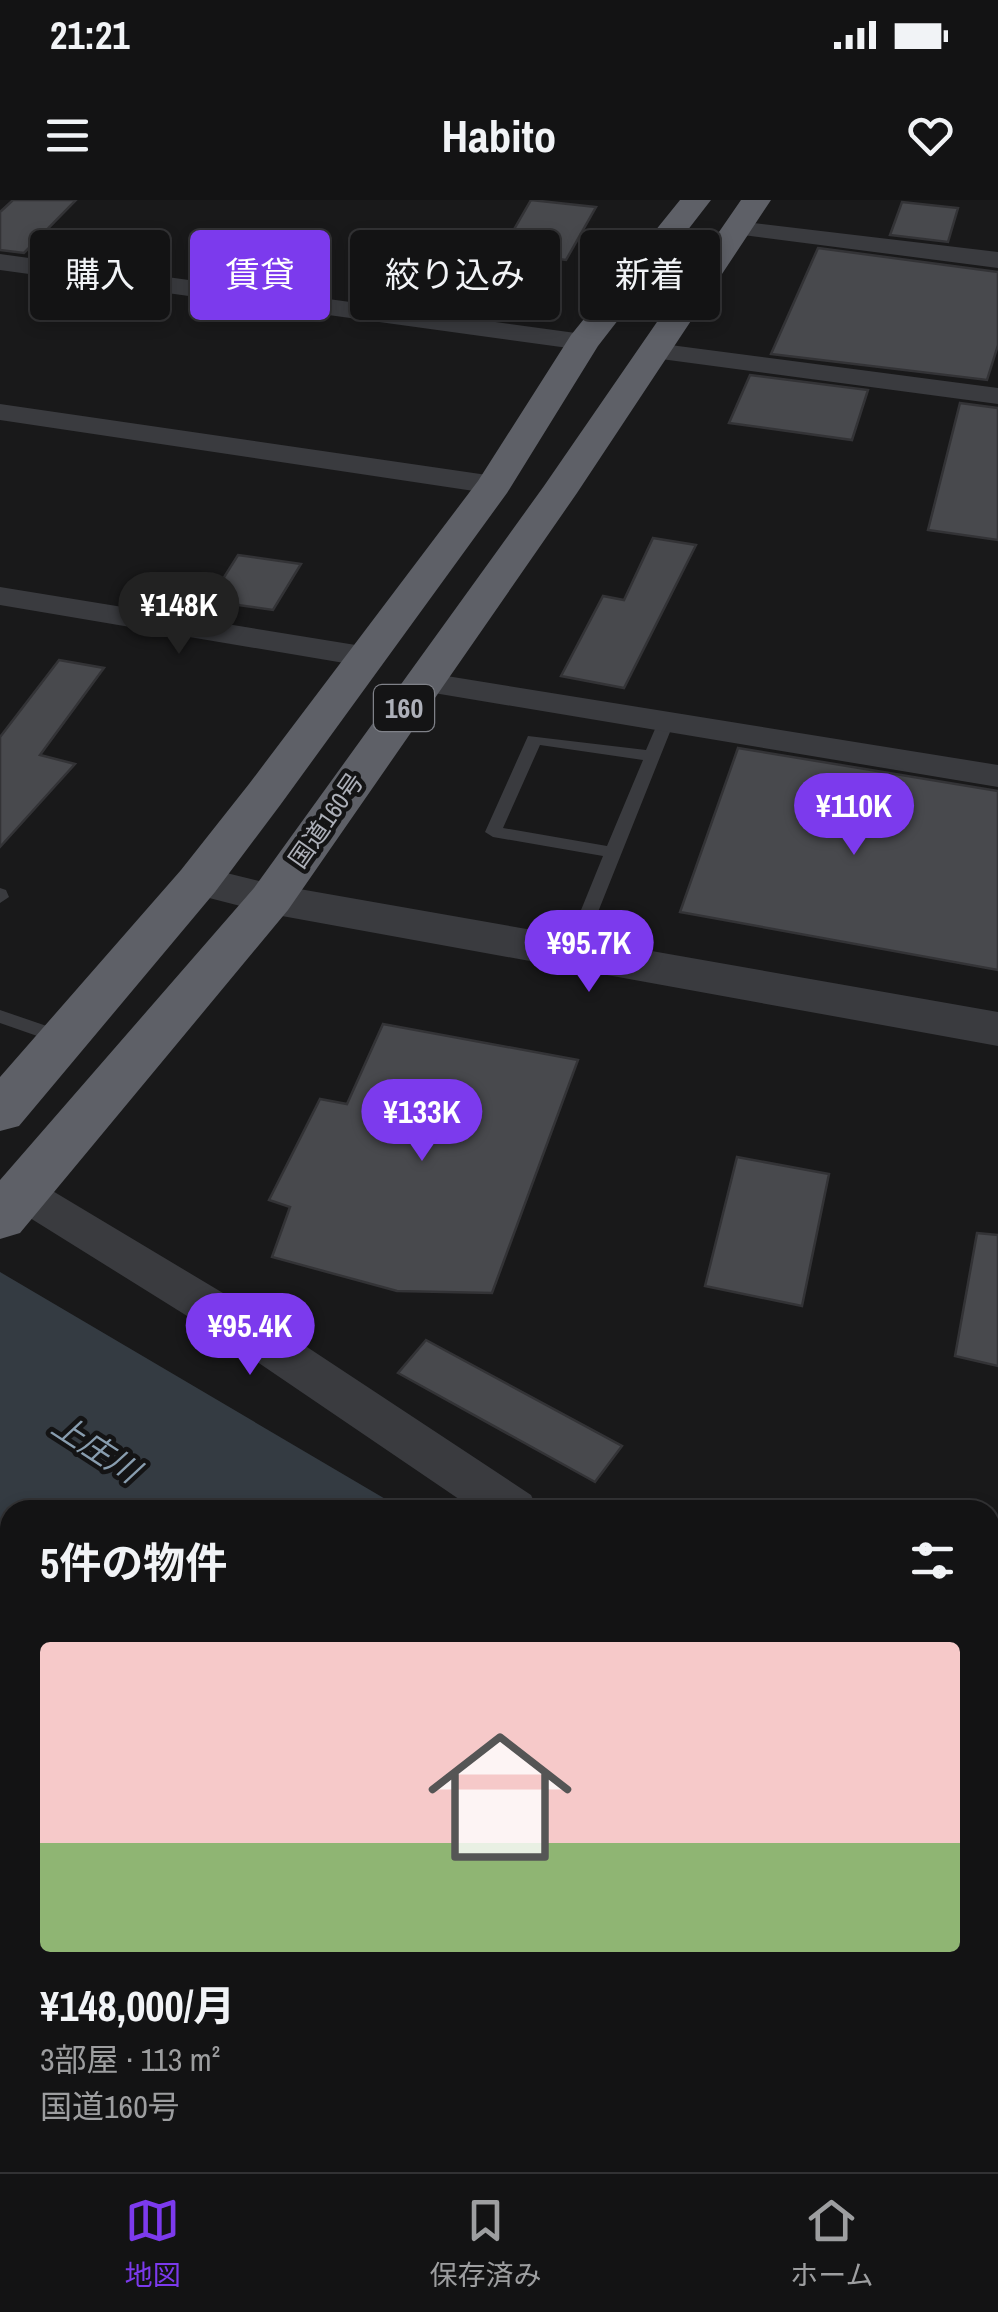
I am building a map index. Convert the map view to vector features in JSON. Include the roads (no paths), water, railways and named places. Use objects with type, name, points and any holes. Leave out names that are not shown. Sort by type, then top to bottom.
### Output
[{"type":"highway","name":"160","points":[[0,1112],[198,880],[494,486],[582,342],[696,200]]},
{"type":"highway","name":"国道160号","points":[[10,1205],[271,899],[746,214]]},
{"type":"street","points":[[746,214],[998,260]]},
{"type":"street","points":[[0,262],[582,342]]},
{"type":"street","points":[[655,350],[998,396]]},
{"type":"street","points":[[0,412],[494,486]]},
{"type":"street","points":[[0,596],[368,657]]},
{"type":"street","points":[[422,682],[998,776]]},
{"type":"street","points":[[198,880],[271,899],[998,1029]]},
{"type":"street","points":[[10,1205],[232,1321],[499,1500]]},
{"type":"lane","points":[[572,952],[666,722]]},
{"type":"lane","points":[[613,852],[493,832],[534,738],[652,756]]},
{"type":"lane","points":[[0,1016],[62,1039]]},
{"type":"water","name":"上庄川","points":[[0,1272],[387,1500],[0,1500]]}]
